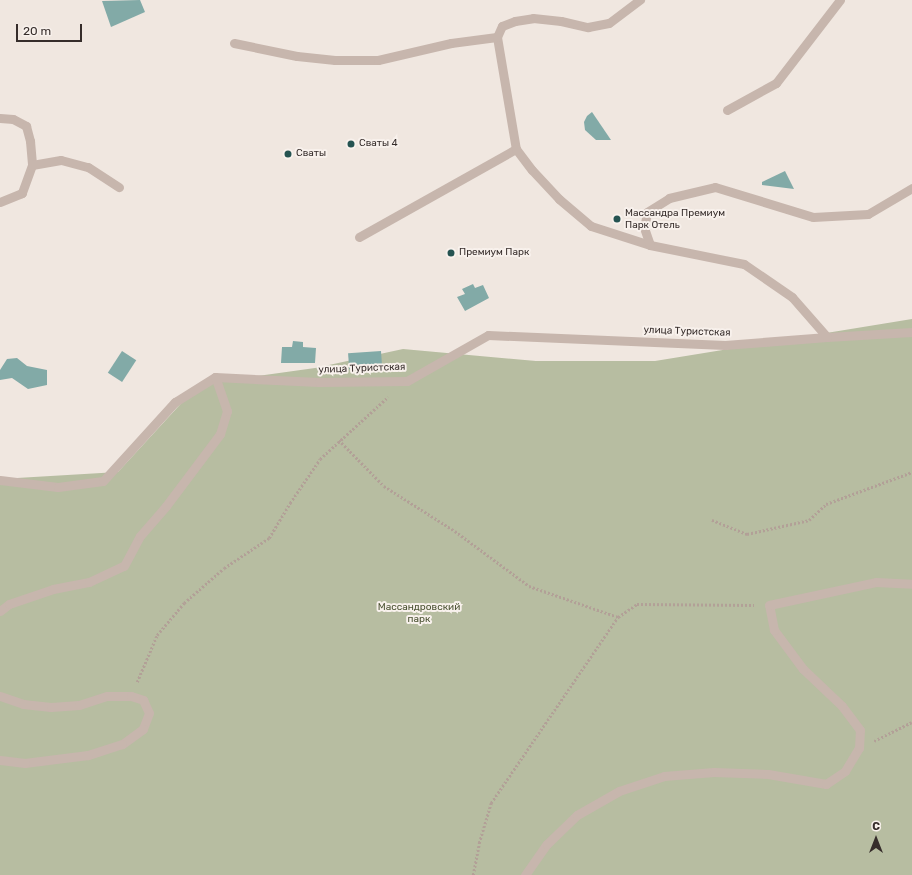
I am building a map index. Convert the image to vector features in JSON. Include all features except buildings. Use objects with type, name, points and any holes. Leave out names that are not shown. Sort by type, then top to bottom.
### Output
[{"type":"lane","points":[[640,0],[609,23],[588,27],[561,21],[533,18],[515,21],[502,26],[497,36],[516,149],[532,170],[559,199],[591,226],[650,245],[744,264],[792,297],[827,338]]},
{"type":"lane","points":[[726,110],[776,83],[840,0]]},
{"type":"lane","points":[[234,43],[297,56],[335,60],[378,60],[451,43],[497,36]]},
{"type":"lane","points":[[0,118],[13,119],[26,126],[30,141],[32,165],[22,193],[0,202]]},
{"type":"lane","points":[[359,237],[516,149]]},
{"type":"lane","points":[[32,165],[61,160],[88,167],[119,187]]},
{"type":"lane","points":[[650,245],[644,228],[647,212],[669,198],[715,187],[813,217],[868,214],[912,188]]},
{"type":"lane","name":"улица Туристская","points":[[216,377],[319,382],[407,381],[488,335],[725,345],[912,332]]},
{"type":"lane","points":[[0,480],[58,487],[103,481],[175,402],[216,377],[227,411],[220,434],[166,506],[140,536],[124,566],[89,582],[53,589],[9,604],[0,611]]},
{"type":"lane","points":[[524,875],[547,844],[578,814],[619,791],[664,776],[714,772],[768,774],[826,784],[845,771],[859,748],[860,730],[842,706],[803,669],[774,630],[769,605],[876,582],[912,584]]},
{"type":"lane","points":[[0,696],[23,704],[51,708],[79,705],[107,696],[131,696],[143,700],[149,713],[143,728],[122,744],[88,756],[25,763],[0,760]]},
{"type":"path","points":[[131,696],[157,635],[179,608],[224,568],[269,538],[290,502],[320,459],[339,440],[407,381]]},
{"type":"path","points":[[339,440],[384,486],[455,531],[529,586],[618,617]]},
{"type":"path","points":[[712,520],[747,534],[809,520],[826,504],[912,472]]},
{"type":"path","points":[[473,875],[479,843],[491,804],[618,617],[637,604],[769,605]]},
{"type":"path","points":[[859,748],[912,722]]},
{"type":"green space","name":"Массандровский парк","points":[[912,319],[912,875],[0,875],[0,479],[118,472],[199,384],[315,368],[403,349],[536,361],[655,361]]},
{"type":"water","points":[[140,0],[145,12],[111,27],[102,1]]},
{"type":"water","points":[[592,112],[611,140],[596,140],[585,130],[584,122],[587,116]]},
{"type":"water","points":[[785,171],[794,189],[762,185],[762,182]]},
{"type":"water","points":[[473,284],[475,288],[483,285],[489,298],[465,311],[457,297],[465,294],[462,289]]},
{"type":"water","points":[[293,341],[303,342],[303,347],[316,348],[315,363],[281,363],[282,347],[292,347]]},
{"type":"water","points":[[122,351],[136,360],[122,382],[108,373]]},
{"type":"water","points":[[381,351],[382,367],[349,369],[348,353]]},
{"type":"water","points":[[17,358],[27,366],[47,370],[47,385],[28,389],[12,378],[0,380],[0,370],[7,359]]},
{"type":"place","name":"Сваты 4","points":[[351,144]]},
{"type":"place","name":"Сваты","points":[[288,154]]},
{"type":"place","name":"Массандра Премиум Парк Отель","points":[[617,219]]},
{"type":"place","name":"Премиум Парк","points":[[451,253]]}]
